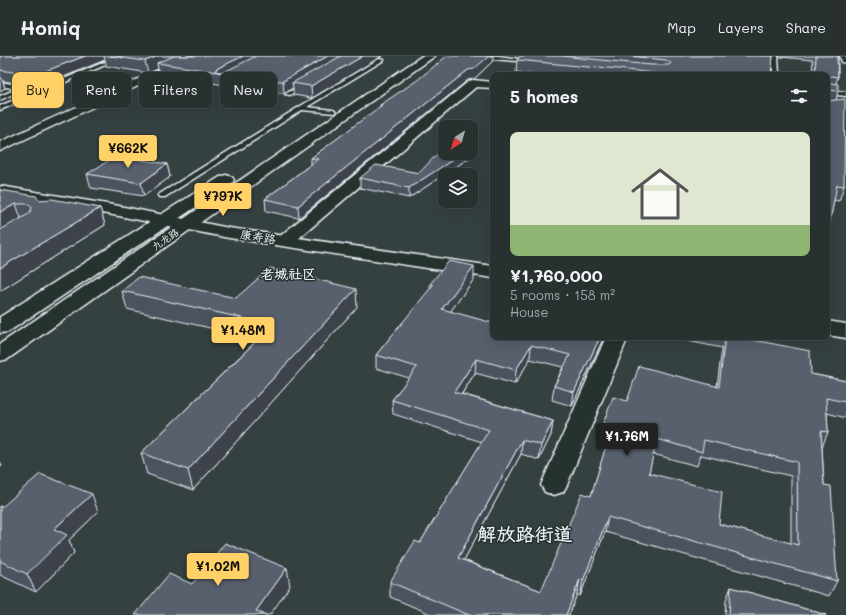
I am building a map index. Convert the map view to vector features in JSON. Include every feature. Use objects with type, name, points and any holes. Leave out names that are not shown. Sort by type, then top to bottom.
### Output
[{"type":"main road","name":"九龙路","points":[[0,327],[417,56]]},
{"type":"main road","name":"九龙路","points":[[0,354],[430,56]]},
{"type":"main road","name":"康寿路","points":[[0,186],[62,204]]},
{"type":"main road","name":"康寿路","points":[[0,191],[62,204],[166,218],[490,272]]},
{"type":"main road","name":"康寿路","points":[[287,239],[490,266]]},
{"type":"main road","points":[[830,322],[846,325]]},
{"type":"main road","points":[[830,328],[846,331]]},
{"type":"street","points":[[0,147],[139,81]]},
{"type":"street","points":[[287,239],[473,83],[490,85]]},
{"type":"street","points":[[554,485],[616,340]]},
{"type":"lane","points":[[0,108],[124,56]]},
{"type":"lane","points":[[159,72],[194,56]]},
{"type":"lane","points":[[478,56],[519,58],[525,60]]},
{"type":"lane","points":[[767,56],[776,57],[776,72]]},
{"type":"lane","points":[[162,195],[381,60]]},
{"type":"lane","points":[[288,94],[308,83]]},
{"type":"lane","points":[[0,84],[23,88],[0,98]]},
{"type":"lane","points":[[830,92],[846,94]]},
{"type":"lane","points":[[301,108],[333,112]]},
{"type":"building","points":[[0,56],[85,56],[43,72],[14,72],[0,70]]},
{"type":"building","points":[[110,56],[158,56],[145,61]]},
{"type":"building","points":[[174,56],[243,56],[216,69],[215,71],[220,72],[157,63]]},
{"type":"building","points":[[256,56],[328,56],[283,81],[277,81],[277,72],[224,72]]},
{"type":"building","points":[[341,56],[363,56],[311,86],[292,83]]},
{"type":"building","points":[[447,56],[489,56],[474,69],[468,70],[298,206],[265,199],[318,159],[311,158],[382,105],[380,105],[416,81]]},
{"type":"building","points":[[520,56],[561,56],[651,65],[669,65],[671,63],[666,60],[629,56],[773,56],[771,72],[645,72],[517,60]]},
{"type":"building","points":[[816,56],[837,56],[838,77],[830,77],[830,72],[815,72]]},
{"type":"building","points":[[830,83],[838,84],[838,91],[830,90]]},
{"type":"building","points":[[845,99],[844,186],[837,185],[830,221],[830,101]]},
{"type":"building","points":[[438,153],[438,160],[452,160],[409,188],[360,178],[376,165],[419,173]]},
{"type":"building","points":[[116,156],[167,164],[141,183],[87,174]]},
{"type":"building","points":[[0,190],[36,196],[39,200],[52,199],[100,208],[0,268],[0,230],[29,214],[32,208],[29,204],[16,204],[0,212]]},
{"type":"building","points":[[449,261],[474,266],[442,309],[490,322],[490,340],[599,340],[574,392],[554,386],[570,355],[531,345],[516,370],[476,359],[454,392],[553,421],[541,445],[522,440],[458,558],[541,591],[582,493],[591,496],[612,426],[603,424],[613,397],[627,401],[639,366],[719,387],[725,340],[753,340],[810,351],[811,374],[846,381],[846,402],[826,398],[828,432],[821,431],[824,485],[831,486],[837,581],[608,517],[583,581],[580,579],[566,615],[469,615],[390,582],[415,541],[420,543],[489,430],[392,400],[417,367],[376,355],[433,285],[430,284]],"holes":[[[657,439],[702,452],[704,440],[797,462],[798,545],[719,524],[722,492],[649,473]]]},
{"type":"building","points":[[270,268],[356,289],[188,470],[141,453],[273,325],[122,291],[139,277],[236,298]]},
{"type":"building","points":[[40,474],[92,494],[54,529],[67,535],[27,574],[0,561],[0,506],[2,507]]},
{"type":"building","points":[[225,543],[287,568],[256,611],[266,615],[135,615],[169,574],[192,584]]},
{"type":"building","points":[[731,587],[826,615],[729,615]]},
{"type":"district","name":"老城社区","points":[[288,274]]},
{"type":"district","name":"解放路街道","points":[[525,534]]}]
